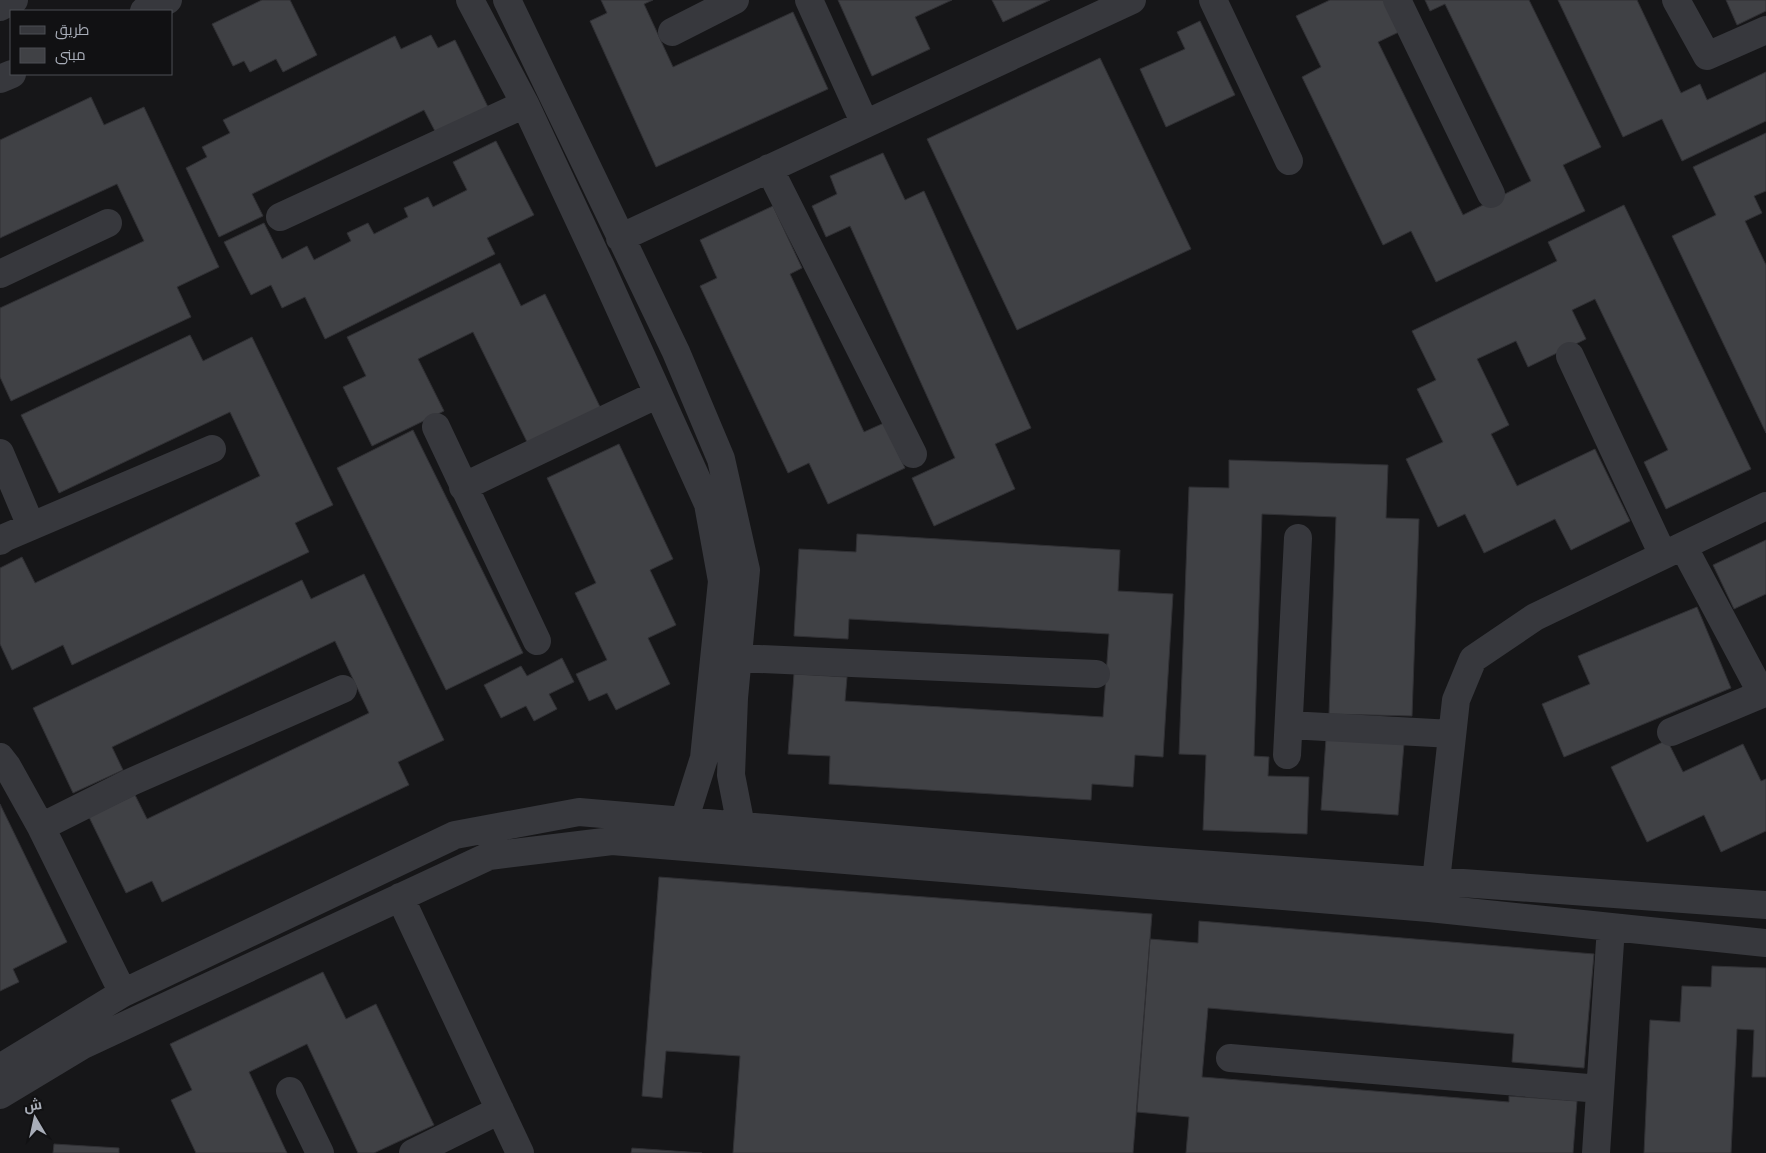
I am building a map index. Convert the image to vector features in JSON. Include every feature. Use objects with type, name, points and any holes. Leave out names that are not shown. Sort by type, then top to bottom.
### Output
[{"type":"street","points":[[0,7],[14,0]]},
{"type":"street","points":[[146,10],[168,0]]},
{"type":"street","points":[[470,0],[525,104],[708,504],[722,581],[704,758],[684,821]]},
{"type":"street","points":[[507,0],[676,352],[721,458],[746,570],[738,658],[731,776],[741,826]]},
{"type":"street","points":[[672,32],[735,0]]},
{"type":"street","points":[[809,0],[864,124]]},
{"type":"street","points":[[1213,0],[1289,161]]},
{"type":"street","points":[[1397,0],[1491,194]]},
{"type":"street","points":[[1676,0],[1707,56],[1766,30]]},
{"type":"street","points":[[620,238],[1129,1]]},
{"type":"street","points":[[280,217],[525,104]]},
{"type":"street","points":[[769,168],[913,454]]},
{"type":"street","points":[[0,274],[108,223]]},
{"type":"street","points":[[1570,356],[1673,551],[1762,694],[1671,732]]},
{"type":"street","points":[[463,486],[658,394]]},
{"type":"street","points":[[436,427],[537,641]]},
{"type":"street","points":[[0,541],[212,448]]},
{"type":"street","points":[[0,453],[31,526]]},
{"type":"street","points":[[1436,881],[1456,700],[1473,660],[1535,617],[1766,506]]},
{"type":"street","points":[[1287,755],[1298,538]]},
{"type":"street","points":[[738,658],[1096,674]]},
{"type":"street","points":[[41,827],[131,782],[342,689]]},
{"type":"street","points":[[1289,724],[1452,734]]},
{"type":"street","points":[[0,757],[41,827],[123,993]]},
{"type":"street","points":[[0,1068],[123,993],[455,835],[579,812],[1144,860],[1766,905]]},
{"type":"street","points":[[0,1094],[83,1045],[489,856],[612,840],[1419,907],[1766,943]]},
{"type":"street","points":[[400,897],[520,1153]]},
{"type":"street","points":[[1596,1153],[1611,927]]},
{"type":"street","points":[[1230,1058],[1600,1089]]},
{"type":"street","points":[[290,1091],[320,1153]]},
{"type":"street","points":[[413,1153],[500,1110]]},
{"type":"building","points":[[262,0],[290,0],[317,55],[283,72],[276,59],[250,72],[244,61],[233,66],[212,24]]},
{"type":"building","points":[[601,0],[653,0],[644,4],[673,67],[793,12],[828,89],[656,167],[590,21],[607,13]]},
{"type":"building","points":[[838,0],[952,0],[915,17],[930,49],[872,76]]},
{"type":"building","points":[[992,0],[1050,0],[1003,22]]},
{"type":"building","points":[[1330,0],[1386,0],[1401,31],[1378,42],[1463,215],[1531,181],[1445,4],[1430,11],[1425,0],[1529,0],[1601,147],[1563,165],[1585,211],[1436,282],[1411,231],[1383,245],[1302,77],[1321,67],[1296,16]]},
{"type":"building","points":[[1558,0],[1637,0],[1681,93],[1700,84],[1707,100],[1766,72],[1766,121],[1682,161],[1662,119],[1623,137]]},
{"type":"building","points":[[1726,0],[1766,0],[1766,11],[1737,25]]},
{"type":"building","points":[[1200,21],[1235,95],[1166,127],[1140,69],[1185,49],[1177,32]]},
{"type":"building","points":[[431,35],[438,48],[455,40],[489,109],[437,135],[424,110],[252,194],[263,216],[219,237],[186,168],[207,157],[202,147],[230,133],[223,120],[395,36],[401,49]]},
{"type":"building","points":[[1100,58],[1191,249],[1017,330],[927,139]]},
{"type":"building","points":[[91,97],[104,125],[144,107],[219,267],[177,287],[191,317],[11,401],[0,377],[0,308],[144,241],[117,184],[0,238],[0,140]]},
{"type":"building","points":[[1766,133],[1766,191],[1754,196],[1762,213],[1745,221],[1766,265],[1766,433],[1672,236],[1716,215],[1693,167]]},
{"type":"building","points":[[496,141],[534,215],[487,238],[495,254],[325,339],[305,297],[282,308],[271,285],[251,295],[224,242],[264,223],[282,259],[307,246],[314,260],[351,241],[347,233],[368,223],[374,234],[408,217],[404,208],[428,197],[433,207],[467,190],[453,162]]},
{"type":"building","points":[[883,153],[905,200],[924,191],[1031,428],[995,444],[1015,489],[934,526],[912,478],[955,458],[850,226],[826,237],[812,206],[837,194],[830,176]]},
{"type":"building","points":[[1624,205],[1751,469],[1666,509],[1644,462],[1668,450],[1595,299],[1572,310],[1586,339],[1528,367],[1516,341],[1477,359],[1509,425],[1491,434],[1517,486],[1595,449],[1630,521],[1571,550],[1555,519],[1484,553],[1465,514],[1438,527],[1406,459],[1443,442],[1417,389],[1436,380],[1412,331],[1557,261],[1548,242]]},
{"type":"building","points":[[773,206],[802,268],[790,274],[864,432],[884,423],[905,468],[828,504],[809,463],[788,473],[700,286],[717,278],[700,240]]},
{"type":"building","points":[[500,263],[521,306],[545,294],[603,413],[530,448],[473,332],[418,359],[444,411],[372,446],[343,387],[366,376],[347,337]]},
{"type":"building","points":[[190,335],[203,361],[252,337],[333,505],[295,523],[309,552],[72,665],[63,645],[12,670],[0,644],[0,568],[22,557],[35,583],[260,476],[230,412],[59,493],[21,415]]},
{"type":"building","points":[[413,430],[523,653],[446,690],[337,468]]},
{"type":"building","points":[[619,444],[673,559],[650,570],[676,625],[648,638],[670,684],[616,710],[607,693],[589,701],[576,674],[607,660],[575,593],[596,583],[547,478]]},
{"type":"building","points":[[1229,460],[1388,465],[1386,518],[1419,519],[1412,716],[1329,714],[1336,517],[1262,514],[1254,756],[1269,757],[1268,776],[1309,777],[1307,834],[1203,830],[1206,755],[1179,754],[1189,487],[1229,488]]},
{"type":"building","points":[[857,534],[1120,550],[1118,591],[1173,594],[1163,757],[1135,755],[1133,787],[1092,784],[1091,800],[829,784],[830,756],[788,754],[794,674],[847,677],[845,701],[1103,717],[1109,634],[849,619],[848,639],[794,636],[799,549],[856,552]]},
{"type":"building","points":[[1766,540],[1766,594],[1734,609],[1713,565]]},
{"type":"building","points":[[364,574],[444,740],[398,762],[409,785],[162,902],[152,881],[126,893],[89,817],[135,795],[147,819],[369,713],[335,641],[112,747],[123,770],[73,793],[33,708],[302,580],[311,599]]},
{"type":"building","points":[[1697,607],[1731,688],[1564,757],[1542,704],[1590,684],[1578,656]]},
{"type":"building","points":[[562,658],[574,682],[549,694],[557,709],[534,721],[526,706],[501,718],[484,685],[521,666],[527,676]]},
{"type":"building","points":[[1326,738],[1404,744],[1398,815],[1321,810]]},
{"type":"building","points":[[1667,740],[1683,772],[1743,744],[1761,781],[1766,779],[1766,831],[1721,852],[1704,815],[1647,842],[1611,767]]},
{"type":"building","points":[[0,804],[67,942],[13,969],[19,982],[0,991]]},
{"type":"building","points":[[659,877],[1152,914],[1133,1153],[733,1153],[740,1056],[666,1051],[662,1098],[642,1096]]},
{"type":"building","points":[[1199,921],[1594,954],[1584,1068],[1512,1062],[1514,1034],[1208,1008],[1202,1077],[1509,1102],[1509,1096],[1577,1101],[1573,1153],[1186,1153],[1189,1117],[1137,1112],[1150,939],[1198,943]]},
{"type":"building","points":[[1712,966],[1766,968],[1766,1077],[1752,1077],[1754,1030],[1737,1029],[1731,1153],[1644,1153],[1650,1020],[1680,1022],[1682,986],[1711,987]]},
{"type":"building","points":[[323,972],[346,1019],[376,1004],[434,1125],[374,1153],[358,1153],[307,1044],[249,1072],[287,1153],[196,1153],[171,1100],[192,1090],[170,1044]]},
{"type":"building","points":[[54,1144],[119,1148],[119,1153],[53,1153]]},
{"type":"building","points":[[632,1148],[702,1153],[631,1153]]}]
